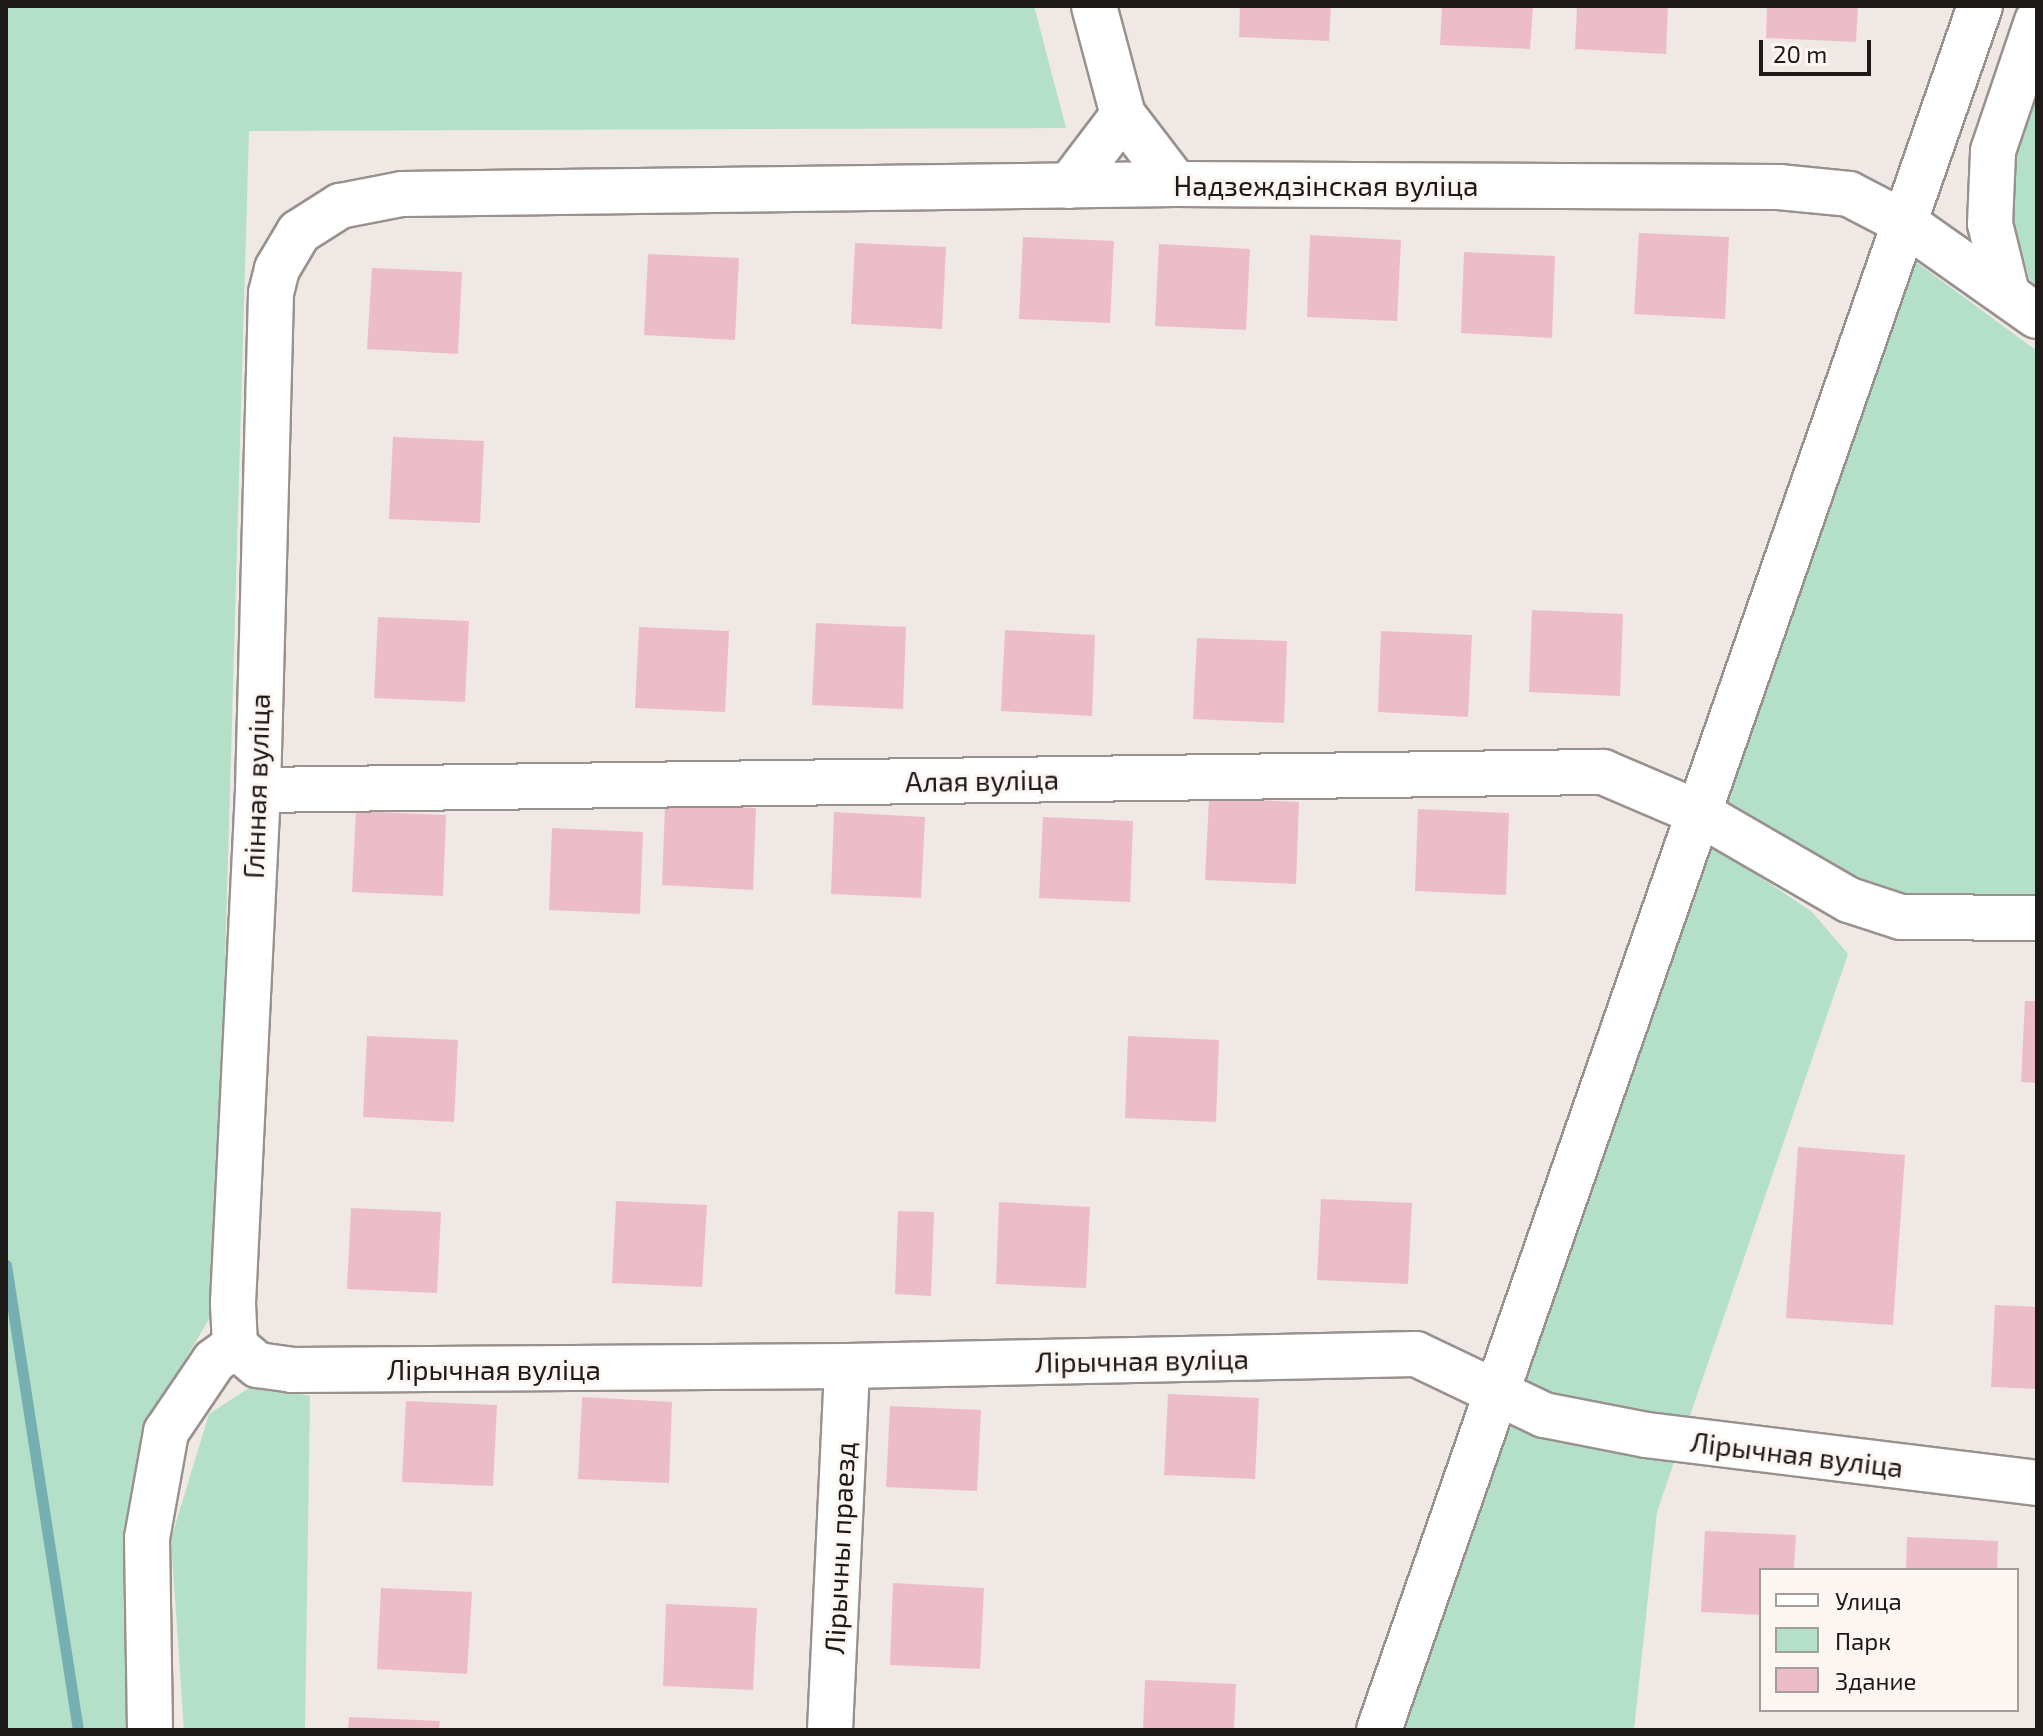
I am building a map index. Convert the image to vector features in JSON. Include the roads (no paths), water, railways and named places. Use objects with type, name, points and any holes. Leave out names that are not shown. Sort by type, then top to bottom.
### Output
[{"type":"street","points":[[1094,6],[1123,115],[1176,184]]},
{"type":"street","points":[[1379,1730],[1980,6]]},
{"type":"street","points":[[2022,304],[1990,224],[1993,151],[2037,21]]},
{"type":"street","points":[[1069,186],[1123,115]]},
{"type":"street","name":"Надзеждзінская вуліца","points":[[299,232],[340,206],[402,194],[1176,184],[1779,187],[1849,194],[1905,223],[2022,304]]},
{"type":"street","name":"Глінная вуліца","points":[[235,1346],[233,1303],[258,790],[271,293],[277,269],[299,232]]},
{"type":"street","name":"Алая вуліца","points":[[258,790],[1603,772],[1697,812],[1849,900],[1901,917],[2037,918]]},
{"type":"street","points":[[150,1730],[147,1538],[166,1432],[214,1361],[235,1346]]},
{"type":"street","name":"Лірычная вуліца","points":[[235,1346],[258,1365],[292,1370],[847,1366],[1416,1354],[1494,1394],[1544,1415],[1647,1435],[2037,1483]]},
{"type":"street","name":"Лірычны праезд","points":[[830,1730],[847,1366]]},
{"type":"street","points":[[1396,1683],[1402,1730]]},
{"type":"waterway","points":[[6,1265],[78,1730]]}]
